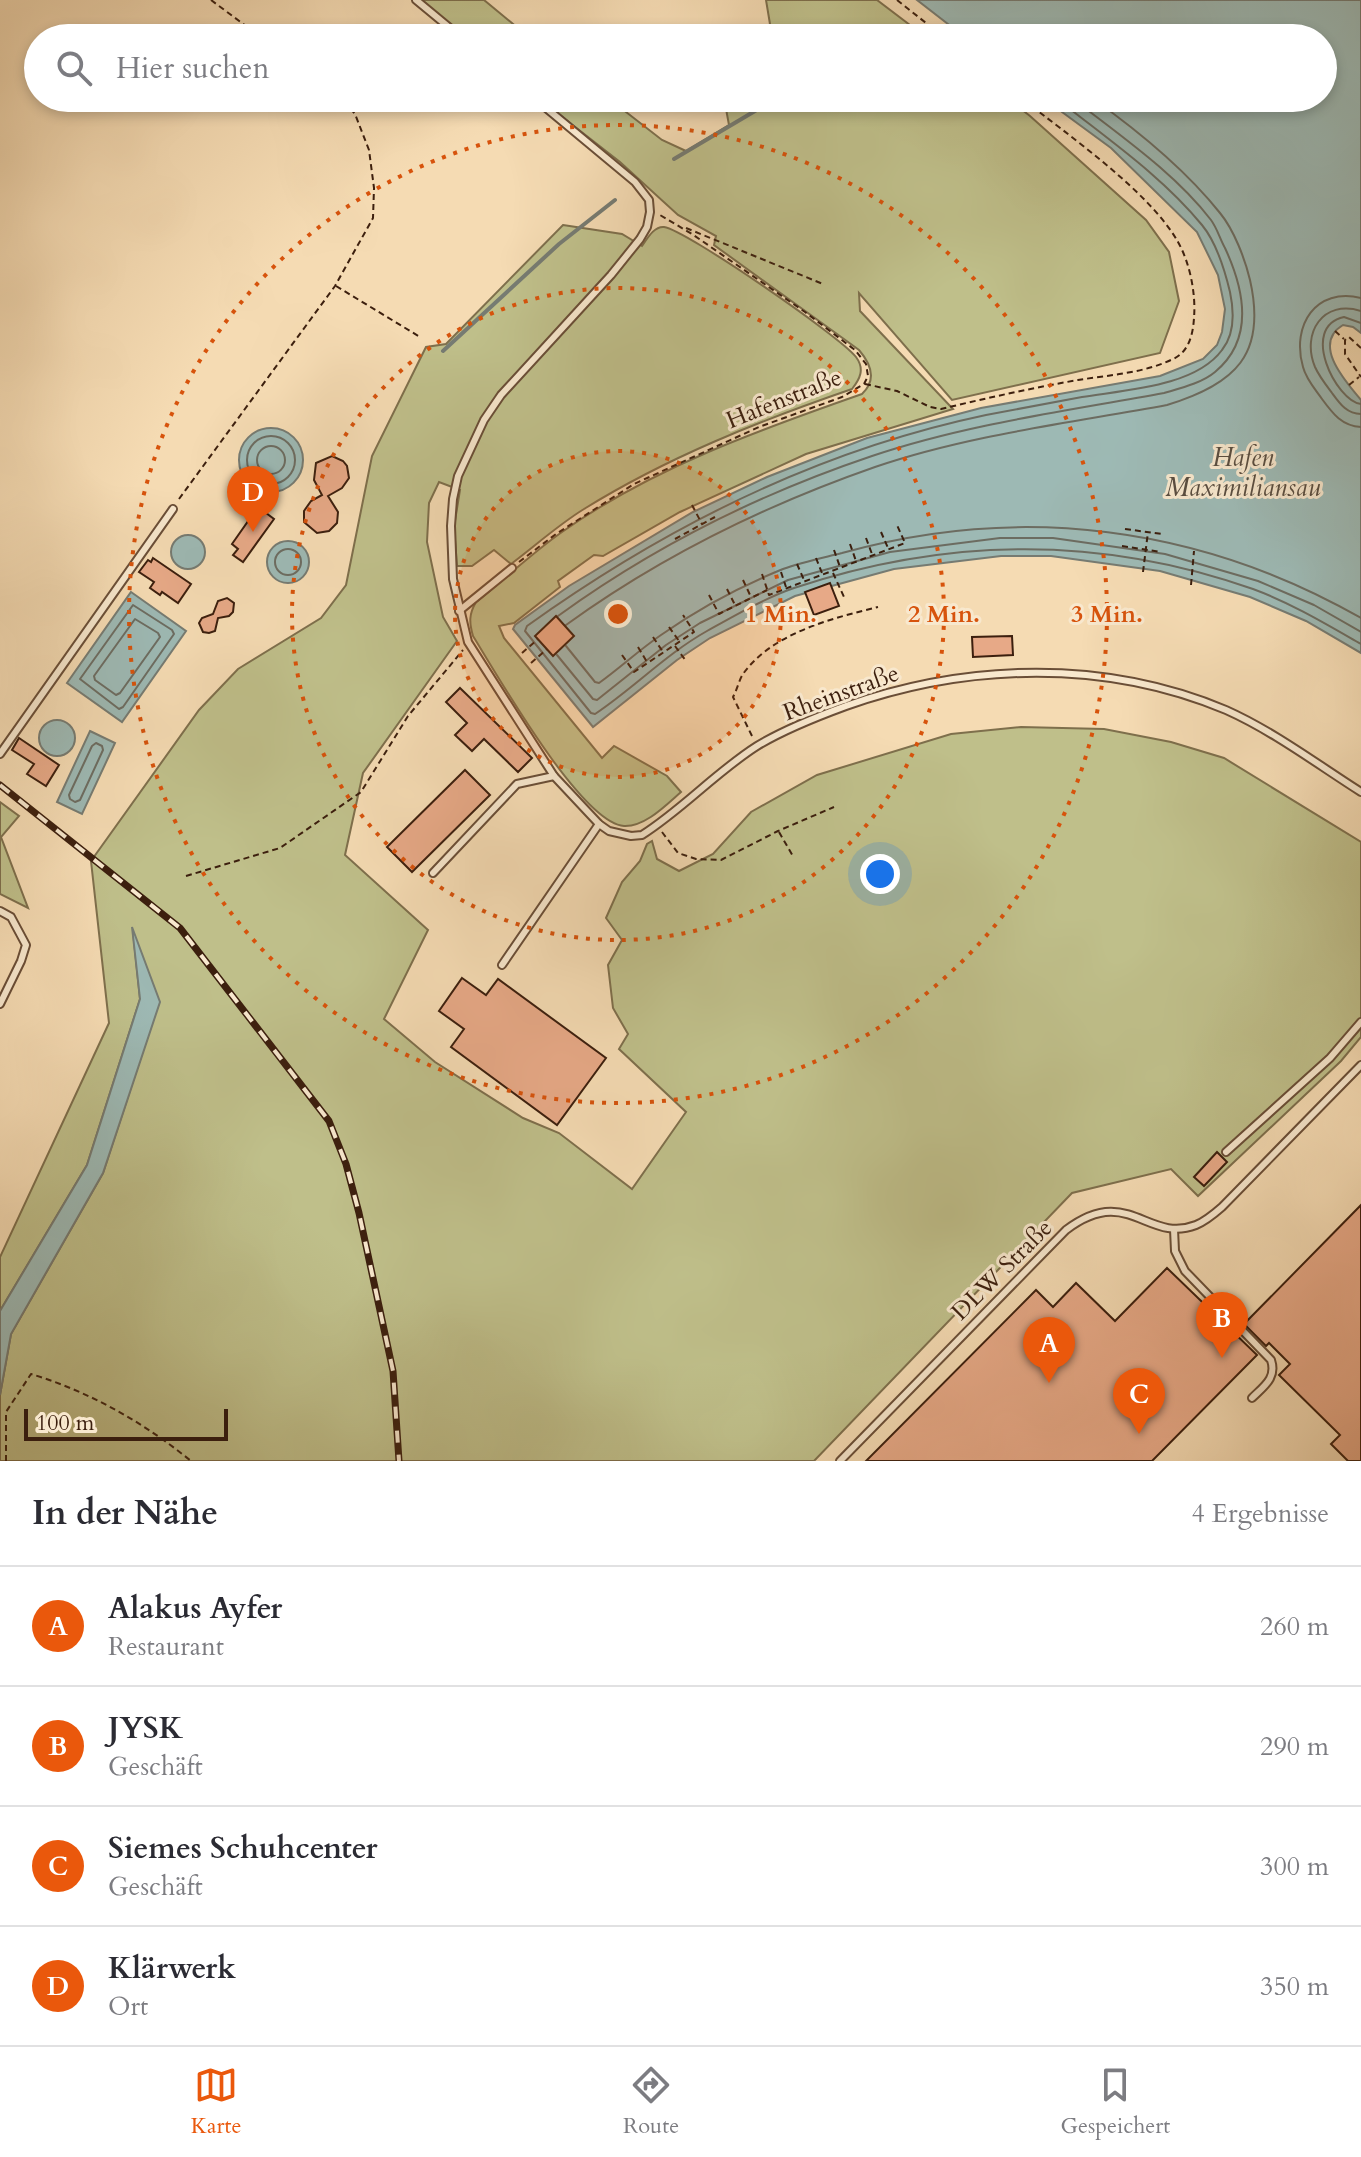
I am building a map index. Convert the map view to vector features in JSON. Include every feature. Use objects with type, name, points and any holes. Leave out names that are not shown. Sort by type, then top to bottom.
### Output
[{"type":"lane","points":[[416,0],[445,24]]},
{"type":"lane","points":[[551,112],[635,182],[649,200],[647,227],[602,285],[501,395],[484,420],[458,476],[451,526],[453,579],[468,642],[554,776],[609,831],[642,835],[657,826]]},
{"type":"lane","points":[[0,754],[173,509]]},
{"type":"lane","points":[[459,611],[512,568]]},
{"type":"lane","name":"Rheinstraße","points":[[657,826],[677,807],[758,746],[814,718],[931,681],[988,674],[1036,672],[1083,675],[1132,682],[1180,694],[1244,719],[1361,792]]},
{"type":"lane","points":[[433,873],[517,784],[554,776]]},
{"type":"lane","points":[[502,965],[599,824]]},
{"type":"lane","points":[[0,911],[11,917],[26,945],[0,1004]]},
{"type":"lane","points":[[1226,1152],[1330,1058],[1361,1022]]},
{"type":"lane","points":[[1252,1398],[1271,1379],[1274,1368],[1271,1360],[1185,1271],[1175,1251],[1174,1229],[1198,1225],[1222,1207],[1361,1065]]},
{"type":"lane","name":"DLW Straße","points":[[840,1461],[1078,1221],[1094,1213],[1113,1211],[1174,1229]]},
{"type":"path","points":[[211,0],[243,24]]},
{"type":"path","points":[[897,0],[927,24]]},
{"type":"path","points":[[173,509],[186,487],[335,286],[373,218],[375,202],[366,140],[353,112]]},
{"type":"path","points":[[864,384],[897,391],[941,409],[1038,387],[1153,367],[1176,358],[1185,348],[1194,333],[1194,296],[1178,242],[1149,204],[1039,112]]},
{"type":"path","name":"Hafenstraße","points":[[512,568],[556,534],[634,484],[759,427],[842,397],[864,384],[868,376],[866,364],[855,350],[805,312],[681,226],[650,212]]},
{"type":"path","points":[[681,226],[823,284]]},
{"type":"path","points":[[335,286],[420,337]]},
{"type":"path","points":[[1335,331],[1345,340],[1345,354],[1360,377],[1349,385]]},
{"type":"path","points":[[1345,340],[1349,337],[1361,348]]},
{"type":"path","points":[[692,505],[702,524]]},
{"type":"path","points":[[675,539],[715,517]]},
{"type":"path","points":[[762,574],[769,595],[905,543],[897,525]]},
{"type":"path","points":[[1125,529],[1162,534]]},
{"type":"path","points":[[881,532],[889,549]]},
{"type":"path","points":[[1143,572],[1148,532]]},
{"type":"path","points":[[866,538],[873,556]]},
{"type":"path","points":[[850,544],[857,562]]},
{"type":"path","points":[[1122,546],[1161,552]]},
{"type":"path","points":[[834,550],[841,568]]},
{"type":"path","points":[[1191,585],[1194,551]]},
{"type":"path","points":[[816,558],[823,575]]},
{"type":"path","points":[[797,564],[804,582]]},
{"type":"path","points":[[832,571],[844,597]]},
{"type":"path","points":[[781,572],[786,588]]},
{"type":"path","points":[[743,580],[752,598]]},
{"type":"path","points":[[727,589],[736,606]]},
{"type":"path","points":[[709,595],[719,614],[768,590]]},
{"type":"path","points":[[758,746],[742,720],[733,697],[743,674],[774,645],[821,621],[878,607]]},
{"type":"path","points":[[622,655],[634,672],[675,646],[694,632],[683,615]]},
{"type":"path","points":[[669,627],[680,642]]},
{"type":"path","points":[[653,637],[663,653]]},
{"type":"path","points":[[522,653],[538,639]]},
{"type":"path","points":[[186,876],[280,848],[361,792],[408,716],[468,642]]},
{"type":"path","points":[[675,646],[686,661]]},
{"type":"path","points":[[638,647],[648,663]]},
{"type":"path","points":[[531,663],[547,649]]},
{"type":"path","points":[[657,826],[678,853],[696,859],[721,860],[834,807]]},
{"type":"path","points":[[778,831],[794,858]]},
{"type":"path","points":[[6,1461],[6,1412],[31,1374],[66,1385],[120,1411],[191,1461]]},
{"type":"green space","points":[[420,0],[484,0],[513,24],[448,24]]},
{"type":"green space","points":[[766,0],[877,0],[909,24],[770,24]]},
{"type":"green space","points":[[556,112],[626,112],[662,140],[686,151],[729,125],[727,112],[1025,112],[1146,220],[1169,252],[1179,301],[1160,353],[952,400],[859,293],[860,311],[953,409],[806,454],[680,512],[603,556],[594,555],[558,581],[560,587],[514,623],[499,626],[504,638],[602,758],[614,746],[667,776],[681,792],[640,823],[624,826],[606,818],[586,800],[541,744],[473,636],[470,618],[476,602],[562,532],[632,488],[707,452],[862,394],[870,383],[871,372],[859,350],[714,245],[716,236],[678,215],[620,162]]},
{"type":"green space","points":[[563,225],[622,234],[642,246],[660,227],[678,233],[730,264],[823,329],[856,357],[860,374],[852,389],[715,442],[616,490],[565,522],[511,564],[494,550],[472,566],[457,566],[454,527],[460,490],[439,482],[429,503],[427,542],[443,617],[457,641],[363,773],[345,855],[428,930],[384,1019],[435,1062],[523,1118],[559,1133],[632,1189],[686,1112],[619,1049],[628,1034],[613,1008],[608,965],[622,940],[606,918],[622,882],[640,861],[647,844],[652,841],[657,859],[679,871],[713,854],[751,812],[817,775],[951,734],[1021,727],[1104,729],[1171,742],[1224,758],[1361,842],[1361,1037],[1341,1061],[1198,1196],[1171,1169],[1072,1193],[814,1461],[0,1461],[0,1395],[11,1334],[103,1173],[159,1002],[133,932],[140,999],[87,1165],[0,1311],[0,1257],[109,1023],[91,861],[199,710],[238,669],[321,618],[346,585],[372,456],[426,347],[446,344]]},
{"type":"green space","points":[[0,802],[19,816],[1,837],[28,908],[0,894]]},
{"type":"water","name":"Hafen Maximiliansau","points":[[917,0],[1361,0],[1361,333],[1343,325],[1330,342],[1334,363],[1361,400],[1361,653],[1306,621],[1250,597],[1160,571],[1051,556],[1001,556],[894,569],[795,596],[710,638],[677,660],[593,727],[513,629],[569,586],[693,512],[767,477],[867,438],[981,408],[1160,376],[1203,359],[1217,345],[1225,309],[1218,275],[1197,232],[1111,148],[1062,112],[1337,112],[1337,24],[948,24]]},
{"type":"water","points":[[265,428],[277,428],[294,437],[301,448],[301,472],[294,483],[277,492],[265,492],[253,487],[244,478],[239,466],[239,454],[244,442],[253,433]]},
{"type":"water","points":[[188,535],[200,540],[205,552],[200,564],[188,569],[176,564],[171,552],[176,540]]},
{"type":"water","points":[[288,541],[303,547],[309,562],[303,577],[288,583],[273,577],[267,562],[273,547]]},
{"type":"water","points":[[131,592],[186,631],[122,722],[67,683]]},
{"type":"water","points":[[57,720],[69,726],[75,738],[69,750],[57,756],[45,750],[39,738],[45,726]]},
{"type":"water","points":[[90,731],[115,743],[82,814],[57,802]]},
{"type":"water","points":[[132,927],[160,1002],[103,1173],[11,1334],[0,1395],[0,1311],[87,1165],[140,999]]},
{"type":"building","points":[[332,456],[347,466],[349,478],[342,488],[328,496],[338,512],[337,523],[329,531],[317,533],[304,522],[304,511],[311,501],[322,495],[314,480],[316,463]]},
{"type":"building","points":[[258,507],[274,519],[243,562],[233,555],[238,549],[232,544]]},
{"type":"building","points":[[153,558],[191,584],[178,603],[150,588],[154,582],[139,572]]},
{"type":"building","points":[[830,583],[839,606],[814,615],[805,592]]},
{"type":"building","points":[[227,598],[234,603],[233,612],[218,618],[215,631],[203,632],[199,623],[202,618],[213,614],[218,601]]},
{"type":"building","points":[[556,616],[574,636],[553,656],[535,636]]},
{"type":"building","points":[[1012,636],[1013,655],[973,657],[972,637]]},
{"type":"building","points":[[460,688],[532,758],[518,772],[484,739],[472,751],[455,735],[467,723],[446,702]]},
{"type":"building","points":[[19,738],[59,765],[46,786],[27,774],[34,764],[12,750]]},
{"type":"building","points":[[465,770],[490,795],[412,872],[387,847]]},
{"type":"building","points":[[462,978],[486,995],[498,979],[606,1058],[557,1125],[451,1047],[464,1029],[439,1011]]},
{"type":"building","points":[[1217,1152],[1227,1162],[1204,1186],[1194,1177]]},
{"type":"building","points":[[1361,1205],[1361,1461],[1348,1461],[1331,1444],[1340,1435],[1279,1375],[1290,1364],[1244,1324]]},
{"type":"building","points":[[1167,1268],[1257,1355],[1152,1461],[866,1461],[1036,1290],[1053,1307],[1076,1283],[1115,1321]]},
{"type":"waterway","points":[[674,159],[753,112]]},
{"type":"waterway","points":[[443,351],[559,244],[615,200]]},
{"type":"railway","points":[[0,785],[180,928],[329,1121],[346,1164],[359,1213],[393,1371],[399,1461]]},
{"type":"place","name":"Klärwerk","points":[[253,532]]},
{"type":"place","name":"JYSK","points":[[1222,1358]]},
{"type":"place","name":"Alakus Ayfer","points":[[1049,1383]]},
{"type":"place","name":"Siemes Schuhcenter","points":[[1139,1434]]}]
